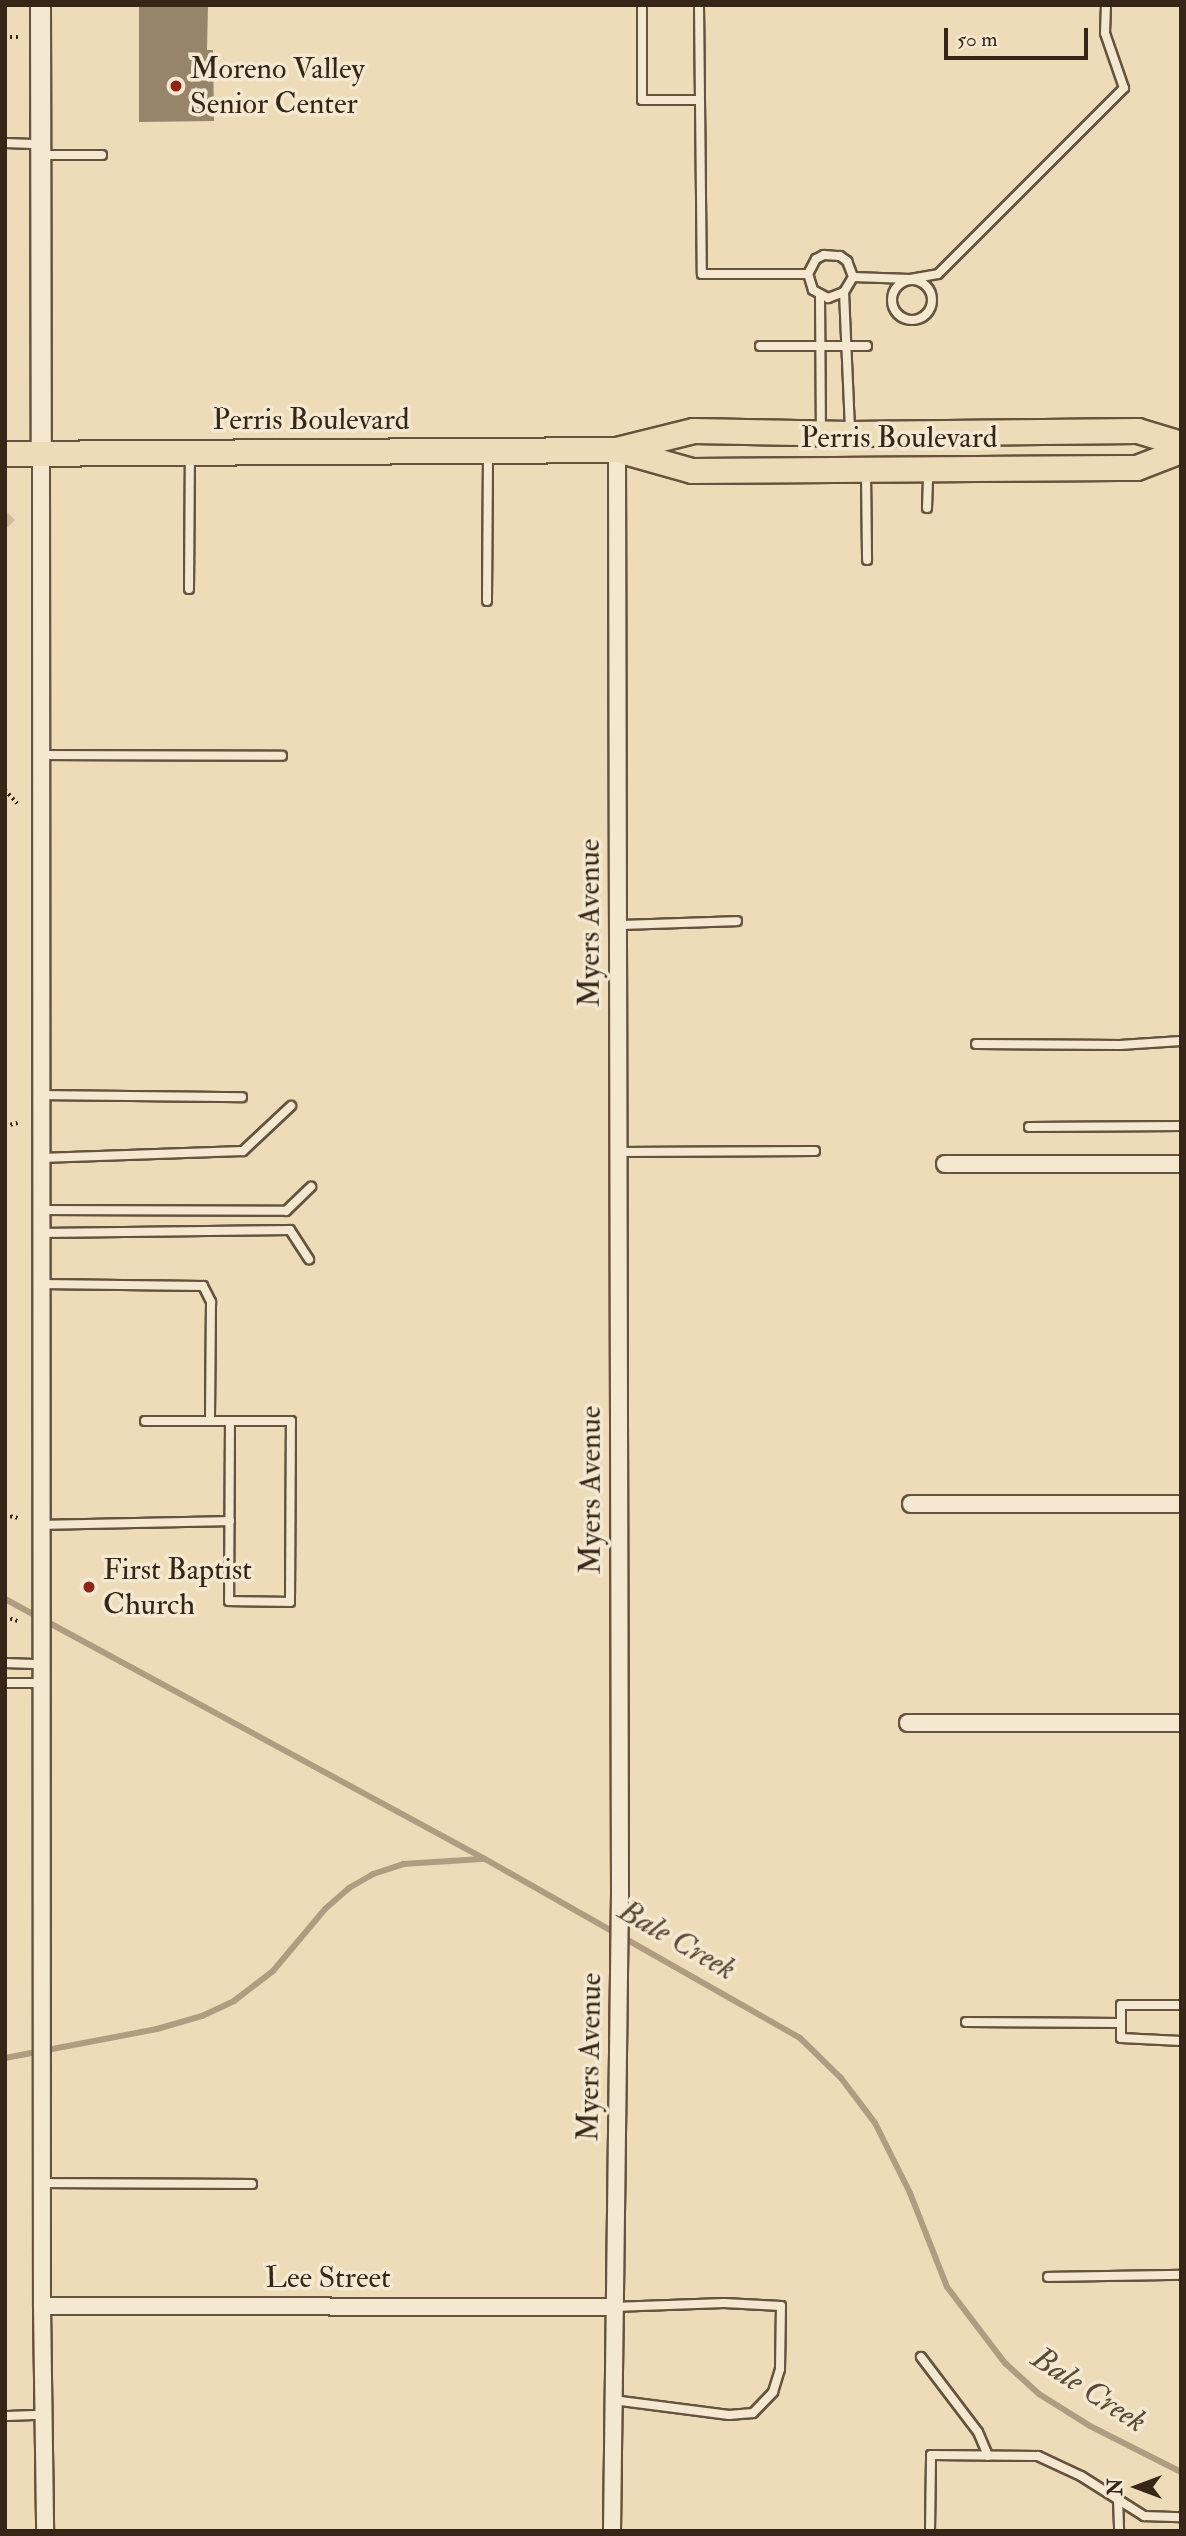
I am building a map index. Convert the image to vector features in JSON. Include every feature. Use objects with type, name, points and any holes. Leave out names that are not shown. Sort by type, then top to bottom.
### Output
[{"type":"main road","name":"Perris Boulevard","points":[[5,454],[617,450],[694,431],[850,434],[1138,431],[1181,444]]},
{"type":"main road","name":"Perris Boulevard","points":[[617,450],[692,471],[1137,468],[1181,451]]},
{"type":"street","points":[[40,5],[41,2029],[45,2531]]},
{"type":"street","name":"Myers Avenue","points":[[612,2531],[620,1894],[617,450]]},
{"type":"street","points":[[945,1164],[1181,1164]]},
{"type":"street","points":[[911,1504],[1181,1504]]},
{"type":"street","points":[[908,1723],[1181,1723]]},
{"type":"street","name":"Lee Street","points":[[42,2306],[613,2307]]},
{"type":"lane","points":[[642,5],[642,100],[700,100]]},
{"type":"lane","points":[[699,5],[702,274],[808,274]]},
{"type":"lane","points":[[853,277],[910,279],[938,274],[1124,88],[1105,33],[1105,5]]},
{"type":"lane","points":[[5,143],[40,150],[102,155]]},
{"type":"lane","points":[[845,292],[828,298],[813,290],[808,274],[816,259],[832,254],[847,261],[853,277],[845,292],[850,434]]},
{"type":"lane","points":[[910,279],[925,284],[932,298],[928,313],[913,321],[898,316],[891,302],[896,286],[910,279]]},
{"type":"lane","points":[[820,295],[821,433]]},
{"type":"lane","points":[[760,346],[867,346]]},
{"type":"lane","points":[[487,601],[488,450]]},
{"type":"lane","points":[[189,589],[190,452]]},
{"type":"lane","points":[[927,508],[928,469]]},
{"type":"lane","points":[[866,470],[867,560]]},
{"type":"lane","points":[[41,755],[282,756]]},
{"type":"lane","points":[[618,925],[737,921]]},
{"type":"lane","points":[[976,1044],[1121,1045],[1181,1041]]},
{"type":"lane","points":[[41,1095],[242,1097]]},
{"type":"lane","points":[[41,1158],[243,1152],[291,1106]]},
{"type":"lane","points":[[1029,1127],[1181,1125]]},
{"type":"lane","points":[[618,1152],[815,1151]]},
{"type":"lane","points":[[41,1210],[286,1212],[311,1187]]},
{"type":"lane","points":[[41,1233],[290,1230],[309,1259]]},
{"type":"lane","points":[[41,1284],[204,1286],[211,1302],[210,1421]]},
{"type":"lane","points":[[145,1421],[210,1421],[230,1421],[291,1421],[290,1602],[229,1601],[230,1421]]},
{"type":"lane","points":[[41,1525],[230,1521]]},
{"type":"lane","points":[[5,1663],[41,1664]]},
{"type":"lane","points":[[5,1683],[41,1683]]},
{"type":"lane","points":[[1181,2006],[1121,2006],[1121,2038],[1181,2041]]},
{"type":"lane","points":[[967,2022],[1121,2023]]},
{"type":"lane","points":[[42,2183],[252,2184]]},
{"type":"lane","points":[[1048,2277],[1181,2275]]},
{"type":"lane","points":[[612,2400],[729,2415],[753,2413],[773,2392],[779,2369],[781,2306],[724,2303],[613,2307]]},
{"type":"lane","points":[[921,2357],[978,2432],[988,2456]]},
{"type":"lane","points":[[5,2416],[43,2414]]},
{"type":"lane","points":[[930,2531],[931,2455],[1038,2456],[1118,2498],[1144,2516],[1181,2517]]},
{"type":"lane","points":[[1118,2498],[1119,2531]]},
{"type":"path","points":[[5,37],[18,37]]},
{"type":"path","points":[[5,790],[18,804]]},
{"type":"path","points":[[5,1126],[18,1123]]},
{"type":"path","points":[[5,1515],[18,1518]]},
{"type":"path","points":[[5,1617],[18,1620]]},
{"type":"shaded area","points":[[5,510],[15,520],[5,530]]},
{"type":"building","name":"Moreno Valley Senior Center","points":[[139,5],[208,5],[207,50],[213,50],[214,121],[139,122]]},
{"type":"waterway","name":"Bale Creek","points":[[5,1599],[485,1859],[800,2038],[841,2078],[875,2123],[910,2193],[947,2287],[1005,2363],[1039,2394],[1090,2426],[1181,2472]]},
{"type":"waterway","points":[[5,2058],[157,2029],[202,2016],[234,2001],[273,1971],[325,1909],[349,1888],[373,1874],[403,1864],[482,1859]]},
{"type":"place","name":"Moreno Valley Senior Center","points":[[176,86]]},
{"type":"place","name":"First Baptist Church","points":[[89,1587]]}]
